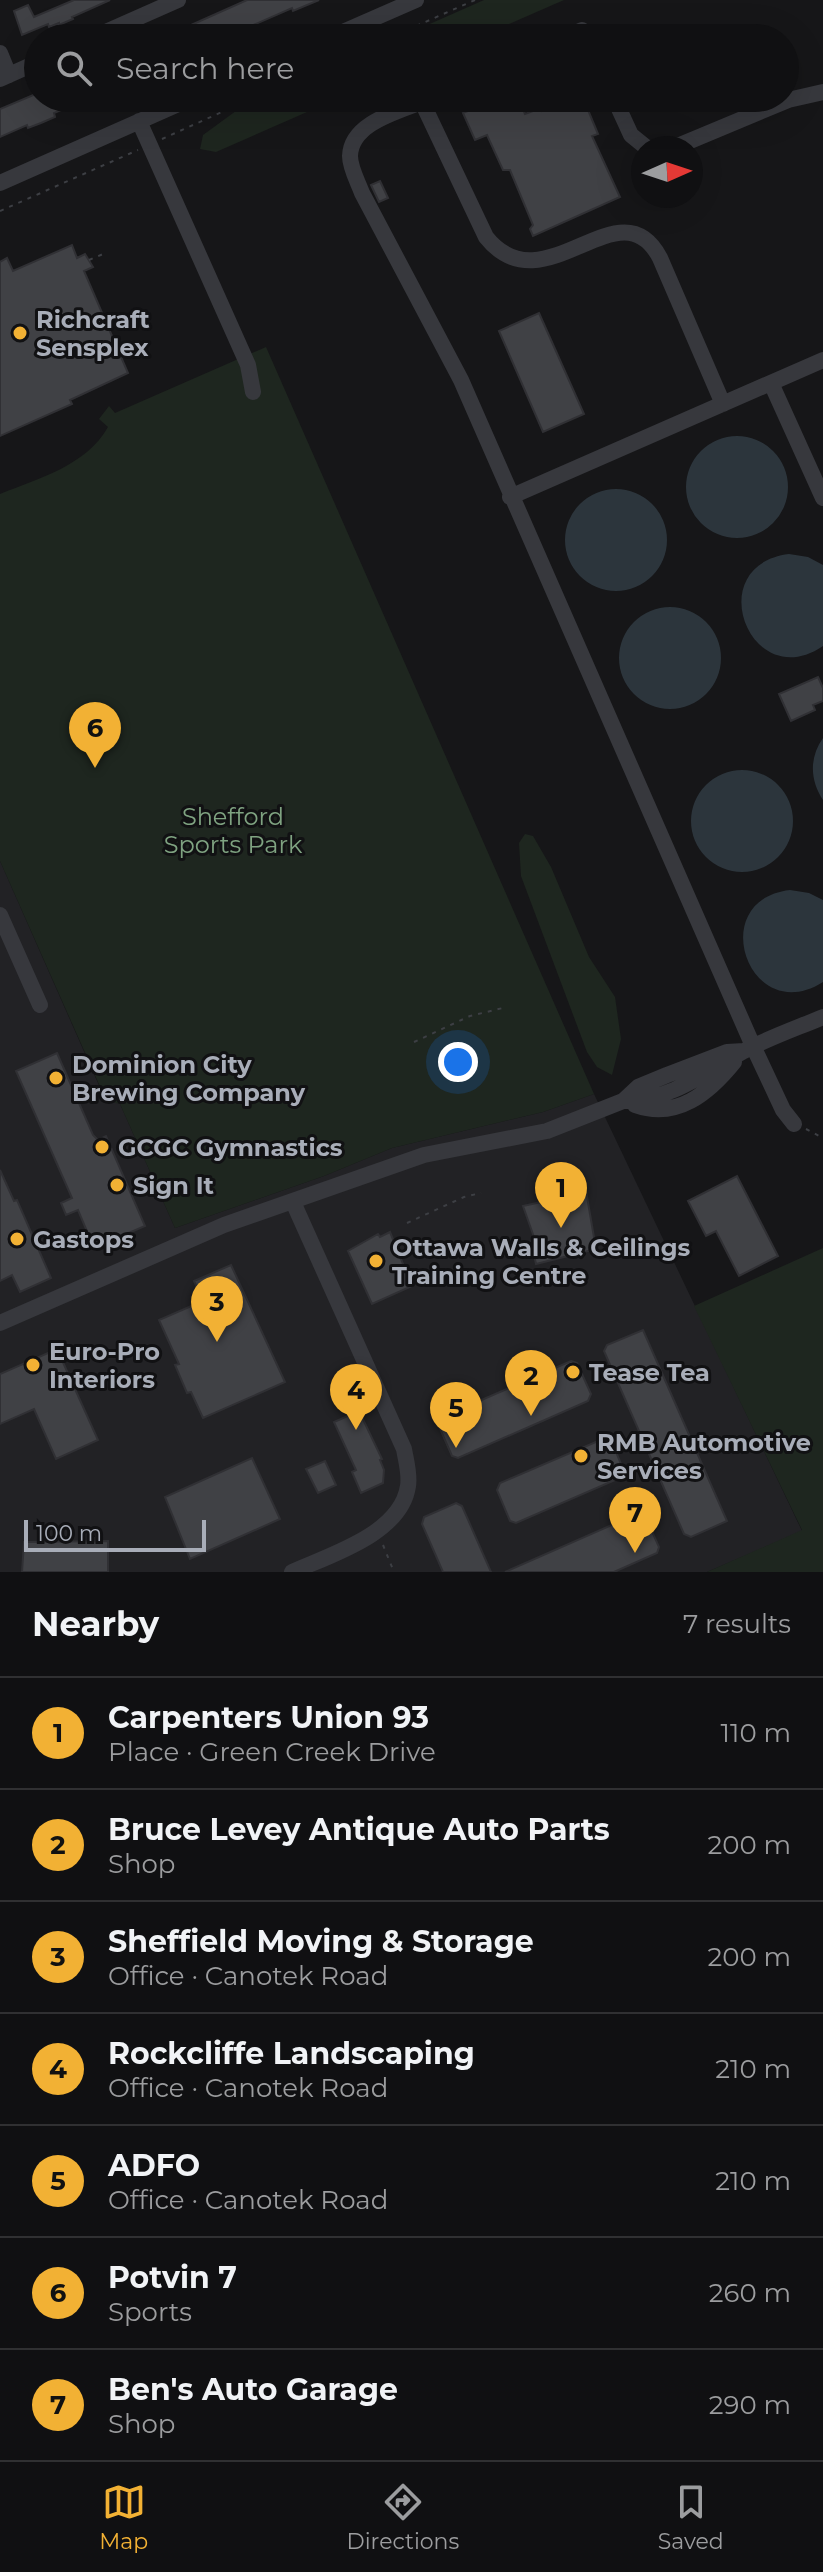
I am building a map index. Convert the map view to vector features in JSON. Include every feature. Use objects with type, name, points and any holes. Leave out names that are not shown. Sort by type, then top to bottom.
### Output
[{"type":"street","points":[[124,24],[178,0]]},
{"type":"street","points":[[361,24],[416,0]]},
{"type":"street","points":[[0,53],[5,77],[24,68]]},
{"type":"street","points":[[799,97],[823,92]]},
{"type":"street","points":[[0,183],[160,112]]},
{"type":"street","points":[[399,112],[371,124],[361,132],[350,155],[354,174],[461,380],[749,1049],[794,1124]]},
{"type":"street","points":[[432,112],[486,237],[499,250],[526,260],[548,259],[620,231],[639,234],[649,242],[660,258],[723,404]]},
{"type":"street","points":[[620,112],[632,136]]},
{"type":"street","points":[[702,136],[759,112]]},
{"type":"street","points":[[139,121],[248,365],[253,392]]},
{"type":"street","points":[[510,497],[823,360]]},
{"type":"street","points":[[771,383],[823,498]]},
{"type":"street","points":[[0,915],[40,1005]]},
{"type":"street","points":[[0,1323],[224,1225],[424,1155],[547,1131],[623,1101],[646,1100],[704,1076],[749,1049],[823,1017]]},
{"type":"street","points":[[292,1572],[378,1533],[403,1500],[408,1487],[404,1449],[293,1202]]},
{"type":"path","points":[[421,24],[475,0]]},
{"type":"path","points":[[0,211],[222,112]]},
{"type":"path","points":[[89,260],[103,254]]},
{"type":"path","points":[[414,1042],[470,1016],[503,1008]]},
{"type":"path","points":[[794,1124],[823,1138]]},
{"type":"path","points":[[407,1223],[464,1197],[481,1193]]},
{"type":"path","points":[[378,1533],[394,1572]]},
{"type":"shaded area","points":[[737,436],[756,440],[773,451],[784,468],[788,487],[784,506],[773,523],[756,534],[737,538],[718,534],[701,523],[690,506],[686,487],[690,468],[701,451],[718,440]]},
{"type":"shaded area","points":[[616,489],[635,493],[652,504],[663,521],[667,540],[663,559],[652,576],[635,587],[616,591],[597,587],[580,576],[569,559],[565,540],[569,521],[580,504],[597,493]]},
{"type":"shaded area","points":[[789,554],[808,557],[823,565],[823,646],[797,657],[774,654],[757,642],[745,623],[741,601],[746,580],[762,563]]},
{"type":"shaded area","points":[[670,607],[689,611],[706,622],[717,639],[721,658],[717,677],[706,694],[689,705],[670,709],[651,705],[634,694],[623,677],[619,658],[623,639],[634,622],[651,611]]},
{"type":"shaded area","points":[[823,738],[823,800],[816,785],[813,761]]},
{"type":"shaded area","points":[[742,770],[762,774],[778,785],[789,801],[793,821],[789,841],[778,857],[762,868],[742,872],[722,868],[706,857],[695,841],[691,821],[695,801],[706,785],[722,774]]},
{"type":"shaded area","points":[[0,861],[105,1099],[120,1104],[175,1228],[324,1176],[392,1148],[543,1112],[594,1094],[802,1531],[707,1572],[0,1572]]},
{"type":"shaded area","points":[[790,890],[809,893],[823,900],[823,982],[797,992],[775,989],[757,976],[746,957],[743,936],[748,915],[764,899]]},
{"type":"green space","points":[[484,0],[564,0],[509,24],[430,24]]},
{"type":"green space","points":[[235,112],[307,112],[216,152],[200,149],[203,135]]},
{"type":"green space","name":"Shefford Sports Park","points":[[266,347],[594,1094],[543,1112],[392,1148],[324,1176],[175,1228],[120,1104],[106,1100],[0,861],[0,494],[46,476],[87,452],[108,427],[99,419],[109,406],[115,413]]},
{"type":"green space","points":[[525,834],[533,836],[551,867],[589,957],[615,997],[621,1039],[612,1075],[597,1067],[587,1052],[521,876],[519,843]]},
{"type":"green space","points":[[823,1248],[823,1572],[707,1572],[802,1530],[694,1306]]},
{"type":"building","points":[[74,0],[110,0],[61,24],[24,24],[22,35],[14,11],[28,5],[34,17]]},
{"type":"building","points":[[247,0],[319,0],[256,24],[193,24]]},
{"type":"building","points":[[24,99],[24,112],[56,112],[55,117],[0,137],[0,109]]},
{"type":"building","points":[[589,112],[598,134],[592,136],[620,197],[533,236],[530,229],[533,225],[510,170],[503,170],[487,135],[475,140],[463,113]]},
{"type":"building","points":[[380,181],[388,198],[379,202],[371,185]]},
{"type":"building","points":[[72,245],[77,258],[85,254],[93,267],[84,271],[128,373],[70,400],[72,404],[0,436],[0,262],[7,258],[13,271]]},
{"type":"building","points":[[539,313],[584,414],[543,432],[499,331]]},
{"type":"building","points":[[818,677],[823,688],[823,701],[813,705],[815,710],[791,721],[779,694]]},
{"type":"building","points":[[57,1053],[93,1135],[98,1140],[106,1136],[145,1226],[94,1248],[78,1210],[66,1215],[61,1203],[72,1198],[16,1071]]},
{"type":"building","name":"Gastops","points":[[0,1170],[14,1201],[17,1200],[51,1278],[20,1292],[12,1275],[0,1281]]},
{"type":"building","points":[[737,1176],[778,1256],[739,1276],[716,1231],[706,1236],[688,1201]]},
{"type":"building","points":[[585,1185],[596,1249],[536,1264],[531,1241],[535,1240],[523,1206],[555,1199],[552,1188],[562,1186],[562,1191]]},
{"type":"building","points":[[390,1232],[412,1286],[372,1304],[348,1251],[378,1234],[380,1237]]},
{"type":"building","points":[[231,1265],[285,1382],[203,1418],[191,1392],[187,1393],[175,1365],[179,1364],[159,1320],[203,1301],[194,1281]]},
{"type":"building","points":[[643,1330],[727,1521],[691,1537],[684,1534],[604,1351],[607,1345]]},
{"type":"building","points":[[57,1349],[98,1440],[56,1459],[34,1409],[0,1424],[0,1374]]},
{"type":"building","points":[[571,1361],[577,1363],[591,1394],[588,1401],[458,1458],[452,1456],[438,1424],[440,1418]]},
{"type":"building","points":[[359,1411],[382,1459],[384,1470],[383,1483],[361,1493],[352,1472],[356,1470],[334,1422]]},
{"type":"building","points":[[605,1438],[611,1440],[624,1471],[622,1477],[516,1523],[510,1521],[497,1490],[500,1483]]},
{"type":"building","points":[[252,1458],[280,1519],[190,1559],[165,1497]]},
{"type":"building","points":[[325,1461],[336,1485],[318,1493],[306,1469]]},
{"type":"building","points":[[456,1503],[462,1506],[491,1572],[443,1572],[422,1524],[424,1517]]},
{"type":"building","points":[[639,1513],[645,1516],[659,1547],[657,1553],[614,1572],[505,1572]]},
{"type":"building","points":[[108,1541],[108,1572],[22,1572],[24,1542]]},
{"type":"place","name":"Richcraft Sensplex","points":[[20,333]]},
{"type":"place","name":"Potvin 7","points":[[95,768]]},
{"type":"place","name":"Dominion City Brewing Company","points":[[56,1078]]},
{"type":"place","name":"GCGC Gymnastics","points":[[102,1147]]},
{"type":"place","name":"Sign It","points":[[117,1185]]},
{"type":"place","name":"Carpenters Union 93","points":[[561,1228]]},
{"type":"place","name":"Gastops","points":[[17,1239]]},
{"type":"place","name":"Ottawa Walls & Ceilings Training Centre","points":[[376,1261]]},
{"type":"place","name":"Sheffield Moving & Storage","points":[[217,1342]]},
{"type":"place","name":"Euro-Pro Interiors","points":[[33,1365]]},
{"type":"place","name":"Tease Tea","points":[[573,1372]]},
{"type":"place","name":"Bruce Levey Antique Auto Parts","points":[[531,1416]]},
{"type":"place","name":"Rockcliffe Landscaping","points":[[356,1430]]},
{"type":"place","name":"ADFO","points":[[456,1448]]},
{"type":"place","name":"RMB Automotive Services","points":[[581,1456]]},
{"type":"place","name":"Ben's Auto Garage","points":[[635,1553]]}]
